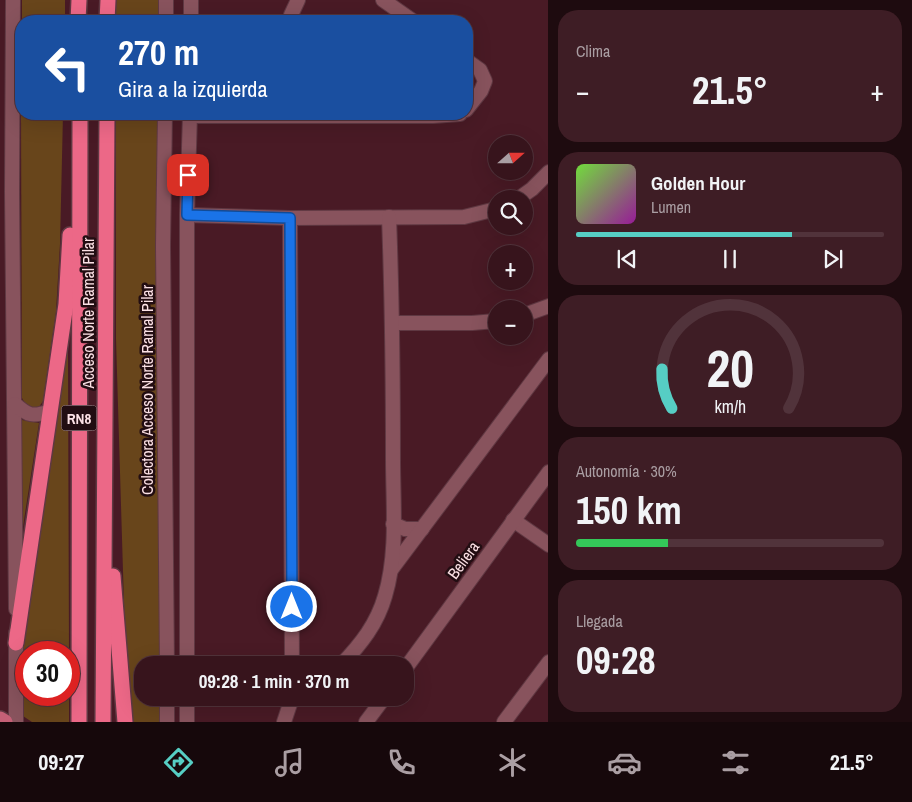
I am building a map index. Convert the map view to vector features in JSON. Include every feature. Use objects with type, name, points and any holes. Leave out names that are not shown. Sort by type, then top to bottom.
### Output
[{"type":"highway","points":[[79,15],[80,0]]},
{"type":"highway","points":[[108,0],[108,15]]},
{"type":"highway","points":[[16,641],[66,296],[75,120]]},
{"type":"highway","name":"Acceso Norte Ramal Pilar","points":[[79,722],[80,120]]},
{"type":"highway","name":"Acceso Norte Ramal Pilar","points":[[103,722],[107,120]]},
{"type":"highway","points":[[104,475],[125,722]]},
{"type":"main road","points":[[0,719],[5,722]]},
{"type":"street","points":[[13,0],[12,111],[6,192],[15,404],[16,641]]},
{"type":"street","points":[[166,0],[166,15]]},
{"type":"street","points":[[190,15],[191,0]]},
{"type":"street","points":[[290,15],[298,0]]},
{"type":"street","points":[[383,0],[404,15]]},
{"type":"street","points":[[473,66],[480,70],[485,81],[481,91],[473,101]]},
{"type":"street","points":[[0,102],[12,111]]},
{"type":"street","name":"Colectora Acceso Norte Ramal Pilar","points":[[165,120],[163,245],[166,656]]},
{"type":"street","points":[[187,656],[187,215],[190,120]]},
{"type":"street","points":[[531,190],[548,172]]},
{"type":"street","points":[[187,215],[290,218],[464,217],[488,212]]},
{"type":"street","points":[[350,656],[370,632],[383,602],[391,570],[393,524],[390,216]]},
{"type":"street","points":[[290,218],[292,656]]},
{"type":"street","points":[[533,312],[548,306]]},
{"type":"street","points":[[392,323],[488,322]]},
{"type":"street","points":[[391,570],[548,359]]},
{"type":"street","points":[[15,404],[25,414],[38,416],[50,411]]},
{"type":"street","name":"Beliera","points":[[414,657],[548,472]]},
{"type":"street","points":[[513,520],[548,545]]},
{"type":"street","points":[[393,524],[405,528],[422,529]]},
{"type":"street","points":[[504,722],[548,662]]},
{"type":"street","points":[[16,706],[16,722]]},
{"type":"street","points":[[167,706],[167,722]]},
{"type":"street","points":[[187,706],[187,722]]},
{"type":"street","points":[[284,722],[289,706]]},
{"type":"street","points":[[374,719],[380,706]]},
{"type":"shaded area","points":[[22,0],[65,0],[65,15],[22,15]]},
{"type":"shaded area","points":[[116,0],[161,0],[161,15],[116,15]]},
{"type":"shaded area","points":[[21,120],[63,120],[60,244],[56,312],[43,401],[39,407],[33,408],[25,403],[22,398]]},
{"type":"shaded area","points":[[116,120],[160,120],[164,656],[134,656],[134,706],[164,706],[164,722],[129,722],[116,339]]},
{"type":"shaded area","points":[[66,349],[68,354],[69,641],[23,641],[25,615]]},
{"type":"shaded area","points":[[22,420],[39,423],[22,533]]},
{"type":"shaded area","points":[[23,706],[69,706],[69,722],[32,722],[23,716]]},
{"type":"route","points":[[188,175],[187,215],[290,218],[292,607]]}]
